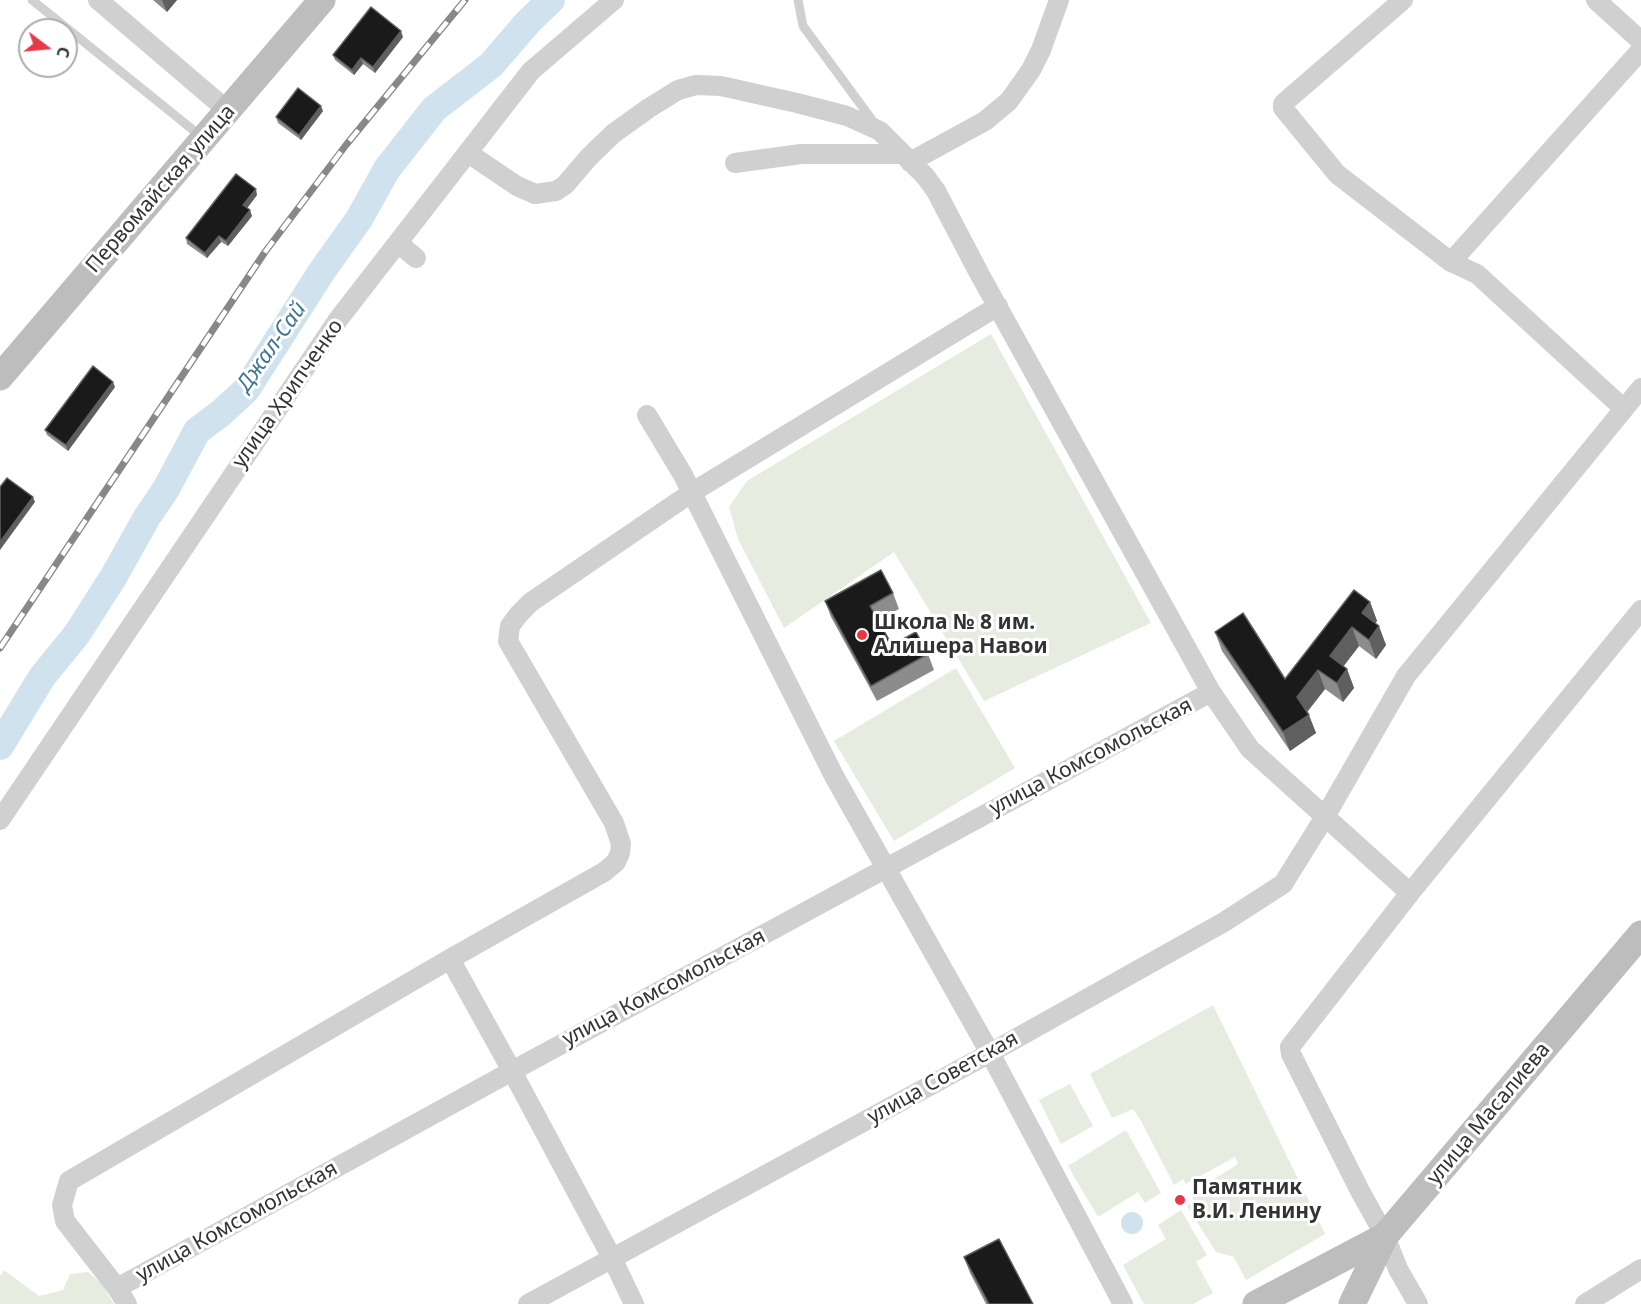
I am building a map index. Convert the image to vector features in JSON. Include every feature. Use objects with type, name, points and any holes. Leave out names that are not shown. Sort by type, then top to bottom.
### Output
[{"type":"main road","name":"Первомайская улица","points":[[0,377],[322,0]]},
{"type":"main road","name":"улица Масалиева","points":[[1352,1304],[1385,1236],[1641,934]]},
{"type":"main road","points":[[1256,1304],[1385,1236]]},
{"type":"street","points":[[98,0],[228,111]]},
{"type":"street","name":"улица Хрипченко","points":[[0,820],[331,330],[531,71],[614,0]]},
{"type":"street","points":[[735,163],[801,154],[906,158],[985,121],[1009,101],[1031,70],[1041,50],[1059,0]]},
{"type":"street","points":[[1404,0],[1282,104],[1283,108],[1337,174],[1450,262],[1477,274],[1624,409]]},
{"type":"street","points":[[1596,0],[1641,41]]},
{"type":"street","points":[[1450,262],[1641,50]]},
{"type":"street","points":[[468,153],[518,186],[535,194],[556,191],[566,185],[614,133],[678,90],[696,85],[721,86],[788,101],[847,116],[880,131],[925,176],[936,191],[1211,692],[1250,749],[1410,893]]},
{"type":"street","points":[[399,244],[416,258]]},
{"type":"street","points":[[122,1296],[64,1221],[62,1205],[69,1181],[604,872],[616,862],[621,844],[614,823],[508,641],[510,626],[531,602],[691,493],[998,306]]},
{"type":"street","name":"улица Советская","points":[[528,1304],[990,1053],[1224,922],[1283,884],[1326,816],[1406,676],[1641,388]]},
{"type":"street","points":[[647,415],[677,465],[834,776],[990,1053],[1123,1304]]},
{"type":"street","points":[[1418,1304],[1398,1269],[1385,1236],[1290,1051],[1296,1038],[1410,893],[1641,610]]},
{"type":"street","name":"улица Комсомольская","points":[[122,1296],[512,1071],[1211,692]]},
{"type":"street","points":[[450,959],[612,1258],[634,1304]]},
{"type":"street","points":[[1585,1304],[1641,1269]]},
{"type":"lane","points":[[32,0],[204,139]]},
{"type":"lane","points":[[798,0],[802,26],[880,131]]},
{"type":"shaded area","points":[[991,334],[1151,623],[984,701],[894,552],[784,628],[738,539],[729,507],[747,481]]},
{"type":"shaded area","points":[[956,668],[1015,768],[894,841],[834,741]]},
{"type":"shaded area","points":[[1213,1005],[1325,1234],[1246,1280],[1234,1257],[1216,1252],[1187,1206],[1194,1201],[1191,1194],[1238,1164],[1235,1157],[1186,1184],[1183,1179],[1174,1185],[1133,1109],[1112,1118],[1090,1074]]},
{"type":"shaded area","points":[[1070,1084],[1093,1126],[1061,1144],[1039,1100]]},
{"type":"shaded area","points":[[1126,1130],[1161,1193],[1145,1203],[1138,1192],[1098,1217],[1068,1166]]},
{"type":"shaded area","points":[[1181,1210],[1207,1255],[1196,1262],[1213,1293],[1193,1304],[1144,1304],[1123,1265],[1166,1239],[1158,1225]]},
{"type":"shaded area","points":[[4,1270],[39,1296],[63,1290],[70,1274],[88,1272],[102,1284],[114,1304],[0,1304],[0,1276]]},
{"type":"water","points":[[1132,1212],[1140,1215],[1143,1223],[1140,1231],[1132,1234],[1124,1231],[1121,1223],[1124,1215]]},
{"type":"building","points":[[371,7],[401,31],[373,67],[361,58],[352,70],[333,55]]},
{"type":"building","points":[[298,88],[321,106],[299,135],[276,117]]},
{"type":"building","points":[[236,174],[256,189],[243,205],[250,210],[226,241],[219,236],[205,253],[186,238]]},
{"type":"building","points":[[93,366],[113,382],[66,445],[45,430]]},
{"type":"building","points":[[7,478],[33,497],[0,542],[0,487]]},
{"type":"building","name":"Школа № 8 им. Алишера Навои","points":[[881,570],[893,593],[870,606],[892,645],[916,632],[928,654],[871,686],[825,601]]},
{"type":"building","points":[[1354,590],[1370,602],[1362,613],[1379,626],[1369,640],[1352,627],[1330,656],[1347,669],[1337,683],[1318,670],[1297,697],[1309,715],[1283,732],[1215,632],[1243,613],[1285,679]]},
{"type":"building","points":[[999,1239],[1033,1304],[989,1304],[964,1257]]},
{"type":"waterway","name":"Джал-Сай","points":[[0,746],[42,677],[77,634],[114,576],[147,517],[166,489],[197,431],[246,390],[322,271],[359,219],[387,169],[434,109],[491,65],[528,22],[551,0]]},
{"type":"railway","points":[[0,648],[265,252],[346,145],[465,0]]},
{"type":"place","name":"Школа № 8 им. Алишера Навои","points":[[862,635]]},
{"type":"place","name":"Памятник В.И. Ленину","points":[[1180,1200]]}]
